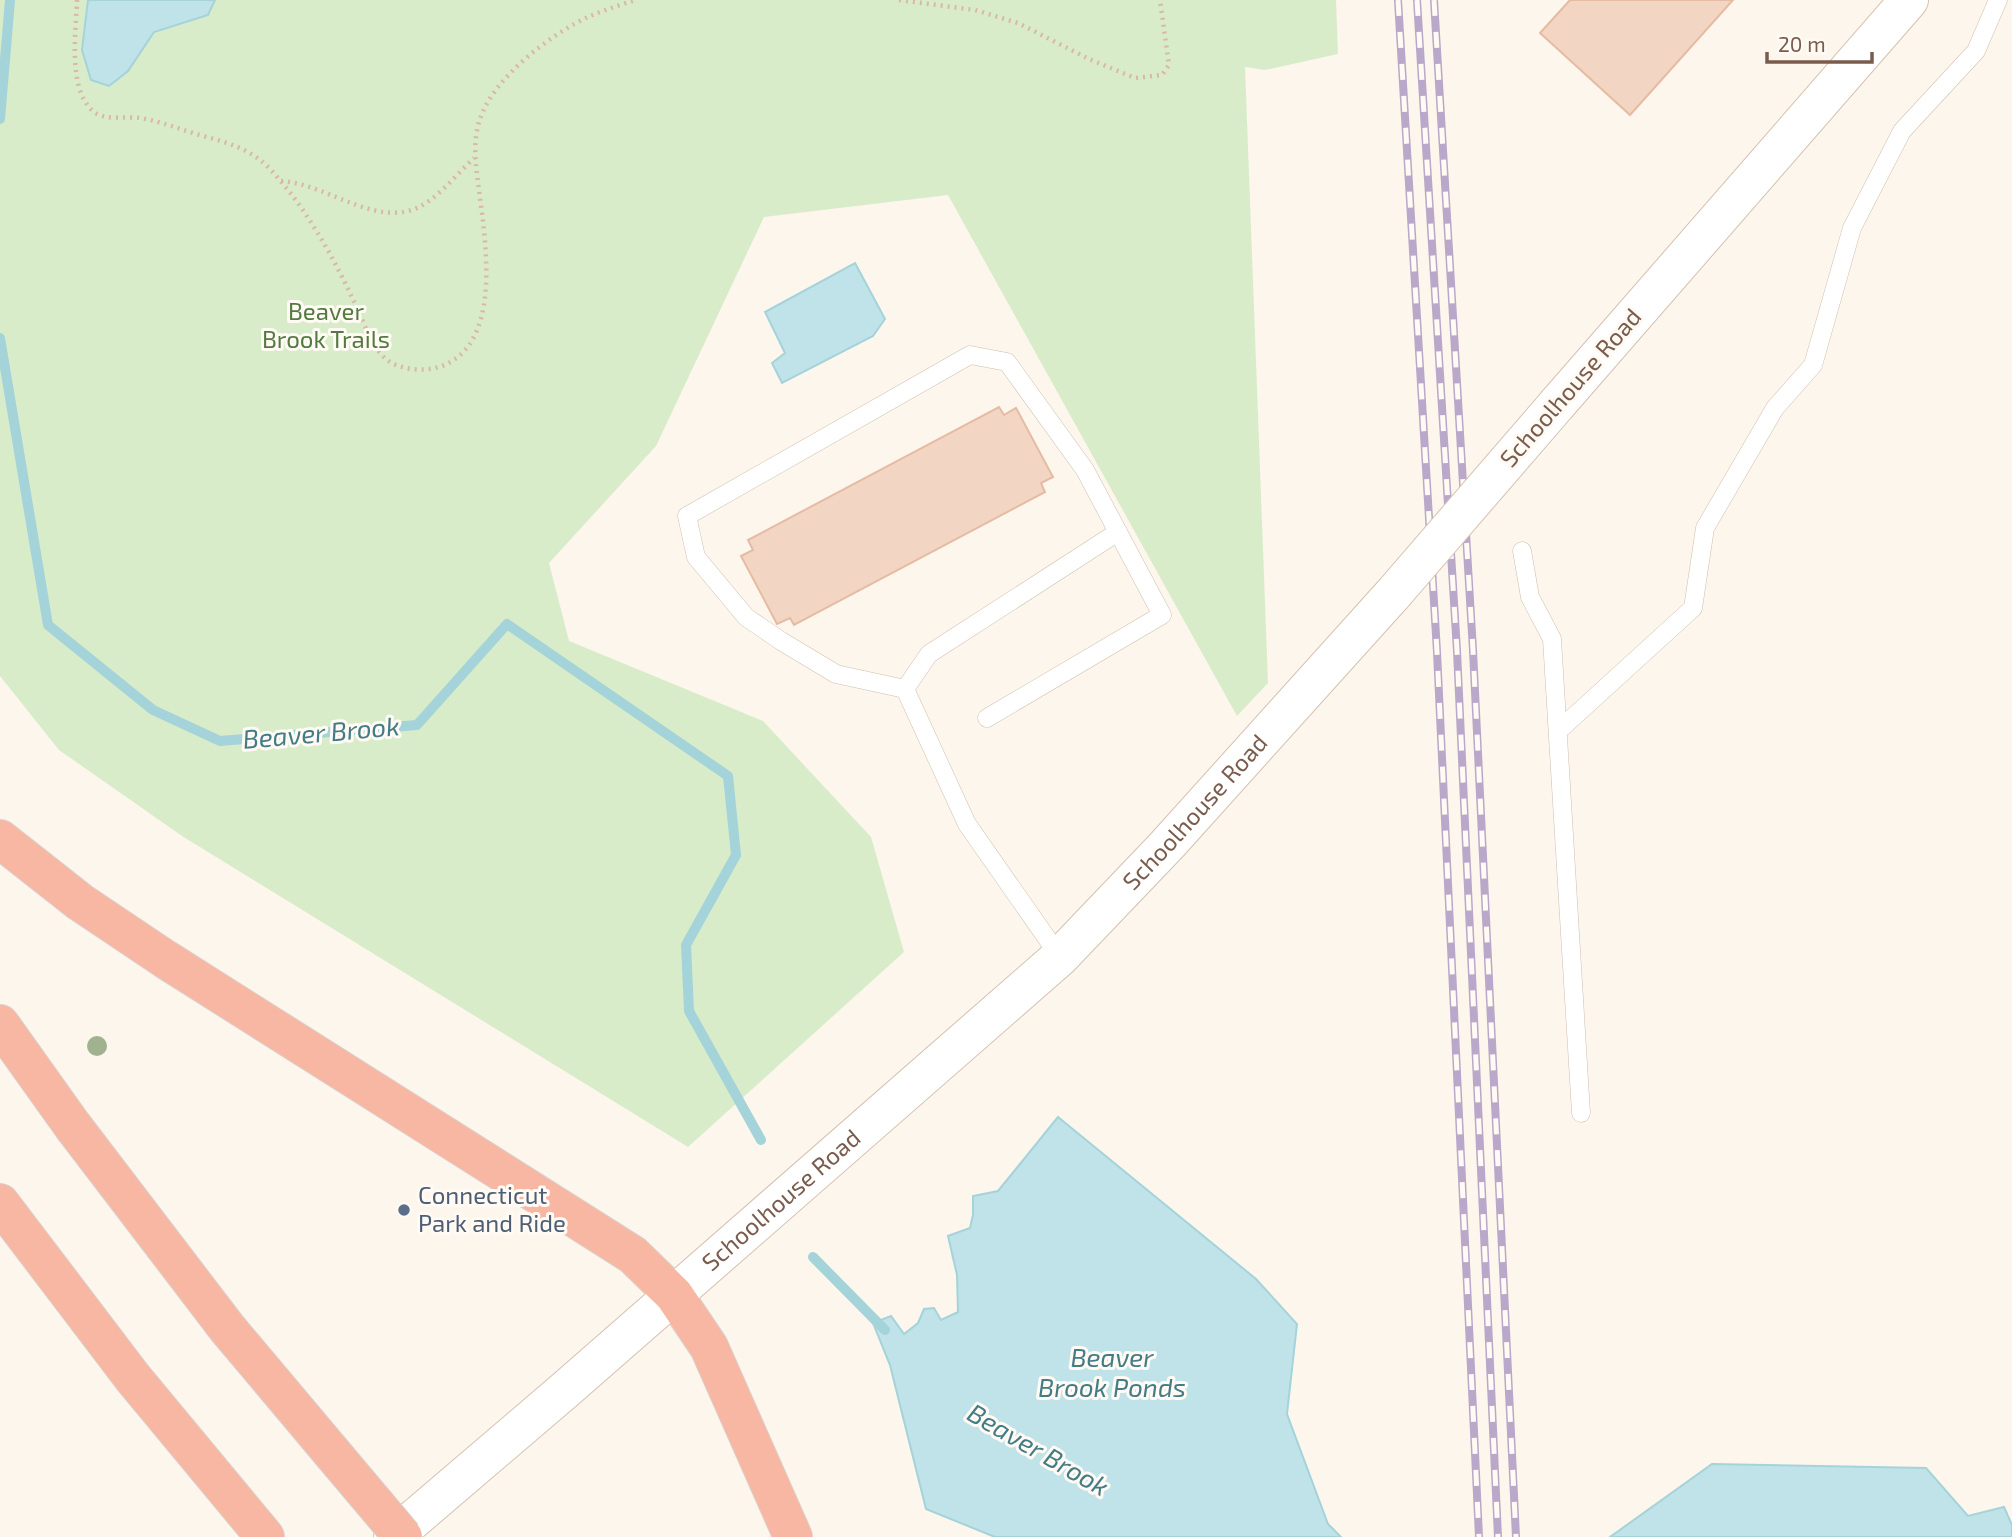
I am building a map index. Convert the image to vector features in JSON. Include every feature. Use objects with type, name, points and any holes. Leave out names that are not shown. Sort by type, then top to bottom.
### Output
[{"type":"highway","points":[[0,839],[80,902],[165,959],[633,1255],[674,1295],[709,1347],[793,1537]]},
{"type":"highway","points":[[0,1024],[156,1237],[227,1328],[403,1537]]},
{"type":"highway","points":[[0,1203],[133,1378],[262,1533]]},
{"type":"main road","name":"Schoolhouse Road","points":[[393,1537],[1060,957],[1194,816],[1394,593],[1909,0]]},
{"type":"lane","points":[[1558,731],[1693,608],[1705,528],[1775,408],[1813,366],[1852,228],[1902,131],[1976,51],[1998,0]]},
{"type":"lane","points":[[905,689],[836,674],[746,617],[696,557],[687,516],[970,355],[1007,362],[1085,470],[1162,615],[987,718]]},
{"type":"lane","points":[[905,689],[929,654],[1118,532]]},
{"type":"lane","points":[[1522,551],[1530,597],[1552,639],[1581,1113]]},
{"type":"lane","points":[[905,689],[967,824],[1060,957]]},
{"type":"path","points":[[77,0],[75,59],[81,95],[95,113],[168,124],[230,144],[260,159],[281,181],[325,241],[377,350],[395,365],[424,370],[442,368],[464,354],[478,330],[486,295],[481,199],[475,157],[480,118],[502,80],[541,46],[588,17],[635,0]]},
{"type":"path","points":[[899,0],[975,10],[1018,23],[1089,59],[1135,78],[1162,75],[1168,65],[1160,0]]},
{"type":"path","points":[[281,181],[295,182],[328,192],[372,211],[402,214],[426,203],[475,157]]},
{"type":"green space","name":"Beaver Brook Trails","points":[[0,0],[1336,0],[1338,54],[1265,70],[1245,67],[1268,683],[1237,716],[948,195],[764,217],[656,446],[549,563],[569,641],[763,721],[871,837],[904,952],[688,1147],[182,836],[59,750],[0,676]]},
{"type":"water","points":[[88,0],[215,0],[208,15],[154,32],[128,71],[109,86],[91,80],[82,50]]},
{"type":"water","points":[[855,263],[885,319],[873,336],[782,383],[772,363],[785,353],[765,312]]},
{"type":"water","name":"Beaver Brook Ponds","points":[[1058,1117],[1256,1279],[1297,1324],[1287,1414],[1328,1524],[1341,1537],[995,1537],[926,1509],[890,1365],[873,1323],[891,1316],[904,1334],[918,1323],[924,1309],[934,1308],[941,1320],[958,1312],[957,1275],[948,1236],[970,1228],[973,1196],[998,1191]]},
{"type":"water","points":[[1712,1464],[1926,1468],[1968,1516],[2004,1507],[2012,1525],[2012,1537],[1610,1537]]},
{"type":"building","points":[[1570,0],[1733,0],[1630,115],[1540,33]]},
{"type":"building","points":[[999,407],[1004,415],[1016,408],[1053,477],[1041,483],[1045,492],[794,625],[790,618],[777,624],[741,556],[753,550],[748,540]]},
{"type":"waterway","name":"Beaver Brook","points":[[0,119],[10,0]]},
{"type":"waterway","name":"Beaver Brook","points":[[0,338],[48,625],[153,710],[220,741],[417,725],[507,624],[728,776],[736,855],[686,945],[689,1011],[761,1140]]},
{"type":"waterway","name":"Beaver Brook","points":[[813,1257],[885,1330]]},
{"type":"railway","points":[[1398,0],[1437,652],[1479,1537]]},
{"type":"railway","points":[[1417,0],[1457,651],[1498,1537]]},
{"type":"railway","points":[[1434,0],[1473,650],[1516,1537]]},
{"type":"place","name":"Connecticut Park and Ride","points":[[404,1210]]}]
